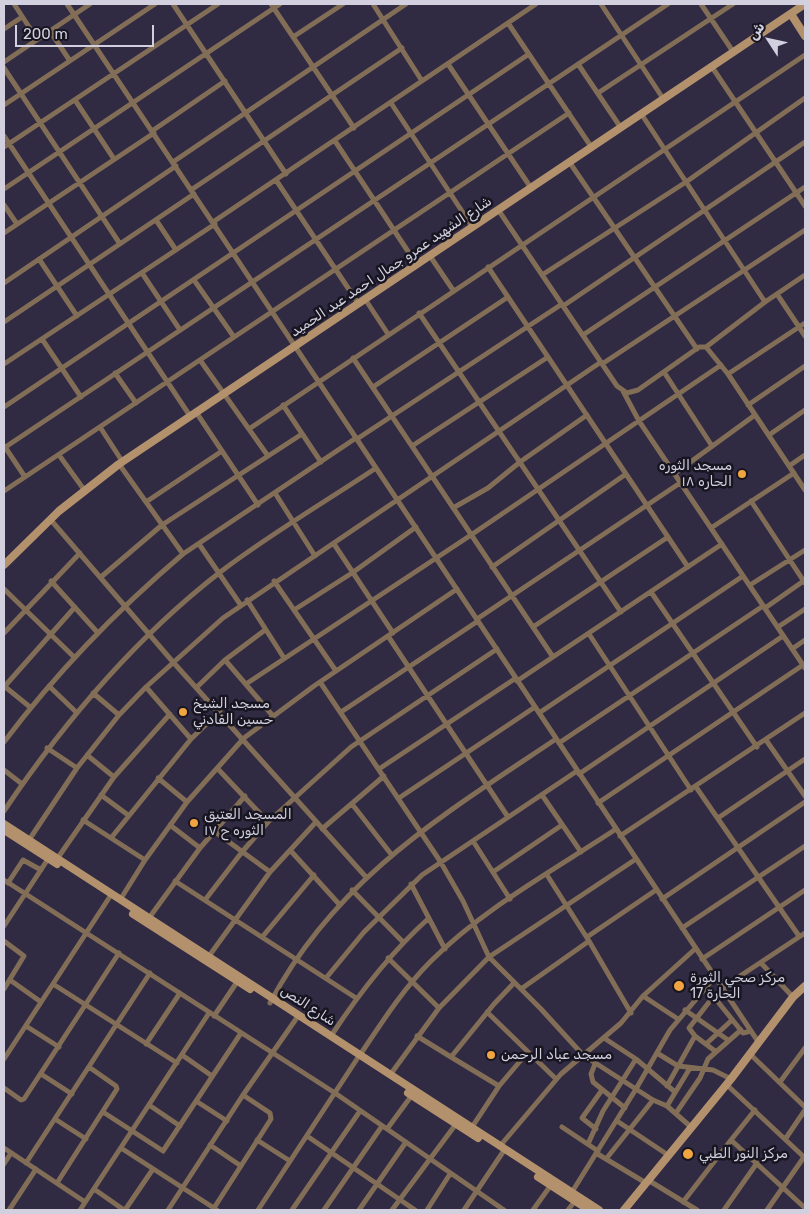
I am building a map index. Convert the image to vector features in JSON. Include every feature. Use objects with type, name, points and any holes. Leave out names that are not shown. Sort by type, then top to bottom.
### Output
[{"type":"main road","name":"شارع الشهيد عمرو جمال احمد عبد الحميد","points":[[5,561],[50,519],[121,462],[499,211],[530,188],[734,53],[802,5]]},
{"type":"main road","points":[[791,14],[805,36]]},
{"type":"main road","name":"شارع النص","points":[[4,824],[29,840],[48,859],[237,982],[272,1000],[331,1036],[412,1095],[472,1127],[551,1185],[589,1210]]},
{"type":"main road","name":"شارع النص","points":[[4,830],[57,859],[209,956],[296,1019],[390,1075],[447,1115],[456,1124],[502,1149],[599,1210]]},
{"type":"main road","points":[[624,1210],[729,1082],[792,997],[804,988]]},
{"type":"street","points":[[14,4],[37,39]]},
{"type":"street","points":[[67,4],[759,1043]]},
{"type":"street","points":[[4,62],[90,4]]},
{"type":"street","points":[[4,105],[155,4]]},
{"type":"street","points":[[173,4],[286,174]]},
{"type":"street","points":[[6,145],[218,4]]},
{"type":"street","points":[[4,189],[206,54],[272,6],[280,4]]},
{"type":"street","points":[[293,37],[343,4]]},
{"type":"street","points":[[373,4],[422,81]]},
{"type":"street","points":[[4,282],[102,216],[245,112],[406,4]]},
{"type":"street","points":[[5,362],[142,273],[536,4]]},
{"type":"street","points":[[610,4],[602,6],[664,100]]},
{"type":"street","points":[[25,477],[4,447],[668,4]]},
{"type":"street","points":[[701,4],[734,53]]},
{"type":"street","points":[[598,93],[733,4]]},
{"type":"street","points":[[272,6],[354,128]]},
{"type":"street","points":[[4,29],[22,16]]},
{"type":"street","points":[[508,23],[592,148]]},
{"type":"street","points":[[50,30],[70,61]]},
{"type":"street","points":[[4,322],[156,220],[264,141],[402,48]]},
{"type":"street","points":[[4,407],[529,54]]},
{"type":"street","points":[[249,429],[521,244],[805,55]]},
{"type":"street","points":[[448,64],[530,188]]},
{"type":"street","points":[[578,64],[621,128]]},
{"type":"street","points":[[712,67],[805,206]]},
{"type":"street","points":[[4,68],[120,244]]},
{"type":"street","points":[[4,233],[114,160],[225,81]]},
{"type":"street","points":[[542,275],[686,182],[805,98]]},
{"type":"street","points":[[75,100],[114,160]]},
{"type":"street","points":[[391,103],[473,228]]},
{"type":"street","points":[[4,491],[569,113]]},
{"type":"street","points":[[642,114],[765,302]]},
{"type":"street","points":[[4,136],[6,145],[28,173],[167,382],[222,451],[258,505]]},
{"type":"street","points":[[335,141],[417,265]]},
{"type":"street","points":[[4,742],[30,707],[74,657],[125,606],[182,554],[562,305],[805,142]]},
{"type":"street","points":[[570,163],[697,348]]},
{"type":"street","points":[[276,180],[334,270],[388,334]]},
{"type":"street","points":[[583,335],[805,187]]},
{"type":"street","points":[[4,205],[17,224]]},
{"type":"street","points":[[499,211],[616,386],[622,391],[639,421],[674,474],[804,666],[598,803]]},
{"type":"street","points":[[156,220],[176,250]]},
{"type":"street","points":[[29,840],[77,768],[119,715],[146,687],[240,604],[316,556],[567,386],[805,230]]},
{"type":"street","points":[[430,256],[453,290]]},
{"type":"street","points":[[39,259],[77,316]]},
{"type":"street","points":[[488,267],[688,567]]},
{"type":"street","points":[[142,273],[180,330]]},
{"type":"street","points":[[622,391],[627,393],[638,390],[697,348],[706,347],[765,302],[805,275]]},
{"type":"street","points":[[194,280],[234,337]]},
{"type":"street","points":[[777,294],[805,336]]},
{"type":"street","points":[[373,387],[508,297]]},
{"type":"street","points":[[419,313],[621,612]]},
{"type":"street","points":[[728,374],[805,323]]},
{"type":"street","points":[[42,339],[81,396]]},
{"type":"street","points":[[706,347],[728,374],[805,490]]},
{"type":"street","points":[[412,446],[548,357]]},
{"type":"street","points":[[353,358],[553,657]]},
{"type":"street","points":[[200,360],[268,456]]},
{"type":"street","points":[[246,684],[471,535],[721,365]]},
{"type":"street","points":[[748,405],[805,366]]},
{"type":"street","points":[[664,372],[712,446]]},
{"type":"street","points":[[115,373],[136,403]]},
{"type":"street","points":[[283,406],[321,462]]},
{"type":"street","points":[[769,436],[805,410]]},
{"type":"street","points":[[453,508],[488,488],[520,462],[587,415]]},
{"type":"street","points":[[674,474],[755,415]]},
{"type":"street","points":[[100,427],[146,502],[182,554]]},
{"type":"street","points":[[101,577],[162,525],[302,434]]},
{"type":"street","points":[[146,502],[222,451]]},
{"type":"street","points":[[59,454],[85,491]]},
{"type":"street","points":[[789,466],[805,455]]},
{"type":"street","points":[[4,811],[76,712],[183,603],[220,573],[376,468]]},
{"type":"street","points":[[711,528],[794,473]]},
{"type":"street","points":[[492,568],[626,474]]},
{"type":"street","points":[[340,712],[680,483]]},
{"type":"street","points":[[275,493],[316,556]]},
{"type":"street","points":[[272,1000],[296,959],[339,904],[391,854],[487,786],[630,696],[805,581],[789,560],[751,501]]},
{"type":"street","points":[[50,519],[150,635],[220,711],[366,877]]},
{"type":"street","points":[[294,610],[352,574],[416,527]]},
{"type":"street","points":[[533,627],[668,537]]},
{"type":"street","points":[[199,544],[240,604]]},
{"type":"street","points":[[334,544],[408,667],[508,817]]},
{"type":"street","points":[[379,769],[446,724],[589,634],[722,544]]},
{"type":"street","points":[[750,585],[805,550]]},
{"type":"street","points":[[4,633],[25,608],[80,552]]},
{"type":"street","points":[[539,713],[743,576]]},
{"type":"street","points":[[51,581],[98,632]]},
{"type":"street","points":[[274,581],[336,671]]},
{"type":"street","points":[[4,589],[74,657]]},
{"type":"street","points":[[120,900],[144,860],[187,802],[244,738],[320,682],[457,589]]},
{"type":"street","points":[[652,592],[756,747]]},
{"type":"street","points":[[247,600],[284,658]]},
{"type":"street","points":[[30,707],[4,687],[74,607]]},
{"type":"street","points":[[778,627],[805,609]]},
{"type":"street","points":[[197,687],[225,660],[265,630]]},
{"type":"street","points":[[589,634],[669,755],[718,818],[800,936]]},
{"type":"street","points":[[326,978],[378,918],[411,884],[440,862],[542,794],[650,726],[784,636]]},
{"type":"street","points":[[792,648],[805,640]]},
{"type":"street","points":[[205,900],[242,852],[294,796],[359,740],[428,696],[496,649]]},
{"type":"street","points":[[225,660],[273,716]]},
{"type":"street","points":[[320,682],[421,831],[463,901],[472,926],[489,957],[583,1055],[653,1100],[667,1106],[691,1127]]},
{"type":"street","points":[[49,686],[76,712]]},
{"type":"street","points":[[146,687],[191,738]]},
{"type":"street","points":[[93,693],[119,715]]},
{"type":"street","points":[[399,798],[535,707]]},
{"type":"street","points":[[111,838],[191,738],[220,711]]},
{"type":"street","points":[[620,836],[805,713]]},
{"type":"street","points":[[57,859],[114,777],[170,714]]},
{"type":"street","points":[[766,740],[805,796]]},
{"type":"street","points":[[48,748],[77,768]]},
{"type":"street","points":[[87,755],[114,777]]},
{"type":"street","points":[[718,818],[805,759]]},
{"type":"street","points":[[217,768],[268,822]]},
{"type":"street","points":[[4,770],[22,784]]},
{"type":"street","points":[[322,829],[384,776]]},
{"type":"street","points":[[158,778],[187,802]]},
{"type":"street","points":[[542,794],[580,852]]},
{"type":"street","points":[[101,795],[128,815]]},
{"type":"street","points":[[149,918],[200,848],[245,796]]},
{"type":"street","points":[[662,899],[805,802]]},
{"type":"street","points":[[352,804],[391,854]]},
{"type":"street","points":[[84,820],[144,860]]},
{"type":"street","points":[[209,956],[270,872],[316,822]]},
{"type":"street","points":[[170,825],[200,848]]},
{"type":"street","points":[[493,872],[562,825]]},
{"type":"street","points":[[258,1210],[359,1057],[412,982],[445,949],[472,926],[616,829]]},
{"type":"street","points":[[214,831],[270,872]]},
{"type":"street","points":[[473,841],[510,899]]},
{"type":"street","points":[[682,928],[805,846]]},
{"type":"street","points":[[290,850],[339,904]]},
{"type":"street","points":[[4,926],[48,859]]},
{"type":"street","points":[[390,1075],[439,1008],[489,957],[636,859]]},
{"type":"street","points":[[41,870],[23,860],[6,882],[87,932],[211,1015],[273,1052],[406,1142],[476,1192],[495,1208],[504,1210]]},
{"type":"street","points":[[547,875],[568,906],[631,1013]]},
{"type":"street","points":[[262,936],[314,876]]},
{"type":"street","points":[[175,880],[356,998]]},
{"type":"street","points":[[411,884],[445,949]]},
{"type":"street","points":[[352,890],[403,942]]},
{"type":"street","points":[[521,989],[656,890]]},
{"type":"street","points":[[702,959],[805,890]]},
{"type":"street","points":[[4,1059],[109,898]]},
{"type":"street","points":[[331,1036],[356,998],[388,958],[429,918]]},
{"type":"street","points":[[722,988],[805,933]]},
{"type":"street","points":[[4,941],[24,956],[4,989]]},
{"type":"street","points":[[464,1210],[502,1149],[556,1079],[631,1013],[643,996],[695,948]]},
{"type":"street","points":[[4,1088],[23,1100],[119,953]]},
{"type":"street","points":[[388,958],[439,1008]]},
{"type":"street","points":[[761,963],[792,997]]},
{"type":"street","points":[[26,1162],[150,973]]},
{"type":"street","points":[[572,1192],[648,1071],[678,1019],[715,977]]},
{"type":"street","points":[[10,980],[41,1002]]},
{"type":"street","points":[[80,1210],[182,1055],[237,982]]},
{"type":"street","points":[[450,1057],[514,983]]},
{"type":"street","points":[[53,984],[177,1063]]},
{"type":"street","points":[[706,987],[740,1030],[746,1034],[751,1031]]},
{"type":"street","points":[[146,1044],[180,993]]},
{"type":"street","points":[[643,996],[678,1019]]},
{"type":"street","points":[[713,997],[689,1028],[695,1036],[716,1051]]},
{"type":"street","points":[[685,1010],[728,1040]]},
{"type":"street","points":[[487,1012],[527,1053],[556,1079]]},
{"type":"street","points":[[178,1210],[170,1208],[243,1095],[296,1019]]},
{"type":"street","points":[[706,1044],[732,1020]]},
{"type":"street","points":[[26,1026],[59,1047]]},
{"type":"street","points":[[676,1113],[716,1051],[740,1030]]},
{"type":"street","points":[[103,1112],[163,1151],[241,1032]]},
{"type":"street","points":[[417,1036],[498,1086]]},
{"type":"street","points":[[668,1086],[695,1036]]},
{"type":"street","points":[[604,1038],[636,1059],[675,1092]]},
{"type":"street","points":[[780,1082],[805,1048]]},
{"type":"street","points":[[472,1127],[498,1086],[527,1053]]},
{"type":"street","points":[[657,1053],[678,1066],[713,1070],[729,1082],[805,1158],[767,1210]]},
{"type":"street","points":[[750,1054],[805,1109],[786,1138]]},
{"type":"street","points":[[182,1055],[212,1076]]},
{"type":"street","points":[[588,1144],[603,1111],[636,1059]]},
{"type":"street","points":[[595,1064],[592,1079],[602,1090],[625,1108]]},
{"type":"street","points":[[57,1183],[117,1087],[89,1067]]},
{"type":"street","points":[[667,1106],[690,1068]]},
{"type":"street","points":[[41,1074],[72,1094]]},
{"type":"street","points":[[596,1129],[582,1119],[602,1090]]},
{"type":"street","points":[[121,1148],[216,1209],[272,1116],[243,1095]]},
{"type":"street","points":[[324,1210],[354,1167],[412,1095]]},
{"type":"street","points":[[606,1159],[653,1100]]},
{"type":"street","points":[[196,1101],[227,1121]]},
{"type":"street","points":[[592,1104],[603,1111]]},
{"type":"street","points":[[149,1105],[180,1126]]},
{"type":"street","points":[[683,1202],[755,1110]]},
{"type":"street","points":[[292,1210],[360,1111]]},
{"type":"street","points":[[55,1119],[86,1139]]},
{"type":"street","points":[[617,1121],[668,1155]]},
{"type":"street","points":[[392,1210],[428,1159],[456,1124]]},
{"type":"street","points":[[562,1127],[588,1144],[606,1159],[697,1210]]},
{"type":"street","points":[[307,1136],[415,1210]]},
{"type":"street","points":[[257,1140],[290,1161]]},
{"type":"street","points":[[731,1140],[805,1208]]},
{"type":"street","points":[[359,1210],[406,1142]]},
{"type":"street","points":[[210,1145],[241,1166]]},
{"type":"street","points":[[4,1148],[85,1202]]},
{"type":"street","points":[[4,1164],[11,1153]]},
{"type":"street","points":[[724,1210],[757,1163]]},
{"type":"street","points":[[9,1210],[36,1169]]},
{"type":"street","points":[[94,1189],[125,1210],[153,1169]]},
{"type":"street","points":[[427,1210],[450,1174]]},
{"type":"street","points":[[533,1210],[551,1185]]},
{"type":"street","points":[[568,1210],[575,1201]]},
{"type":"place","name":"مسجد الثوره الحاره ١٨","points":[[742,474]]},
{"type":"place","name":"مسجد الشيخ حسين الفادني","points":[[183,712]]},
{"type":"place","name":"المسجد العتيق الثوره ح ١٧","points":[[194,823]]},
{"type":"place","name":"مركز صحي الثورة الحارة 17","points":[[679,986]]},
{"type":"place","name":"مسجد عباد الرحمن","points":[[491,1055]]},
{"type":"place","name":"مركز النور الطبي","points":[[688,1154]]}]
